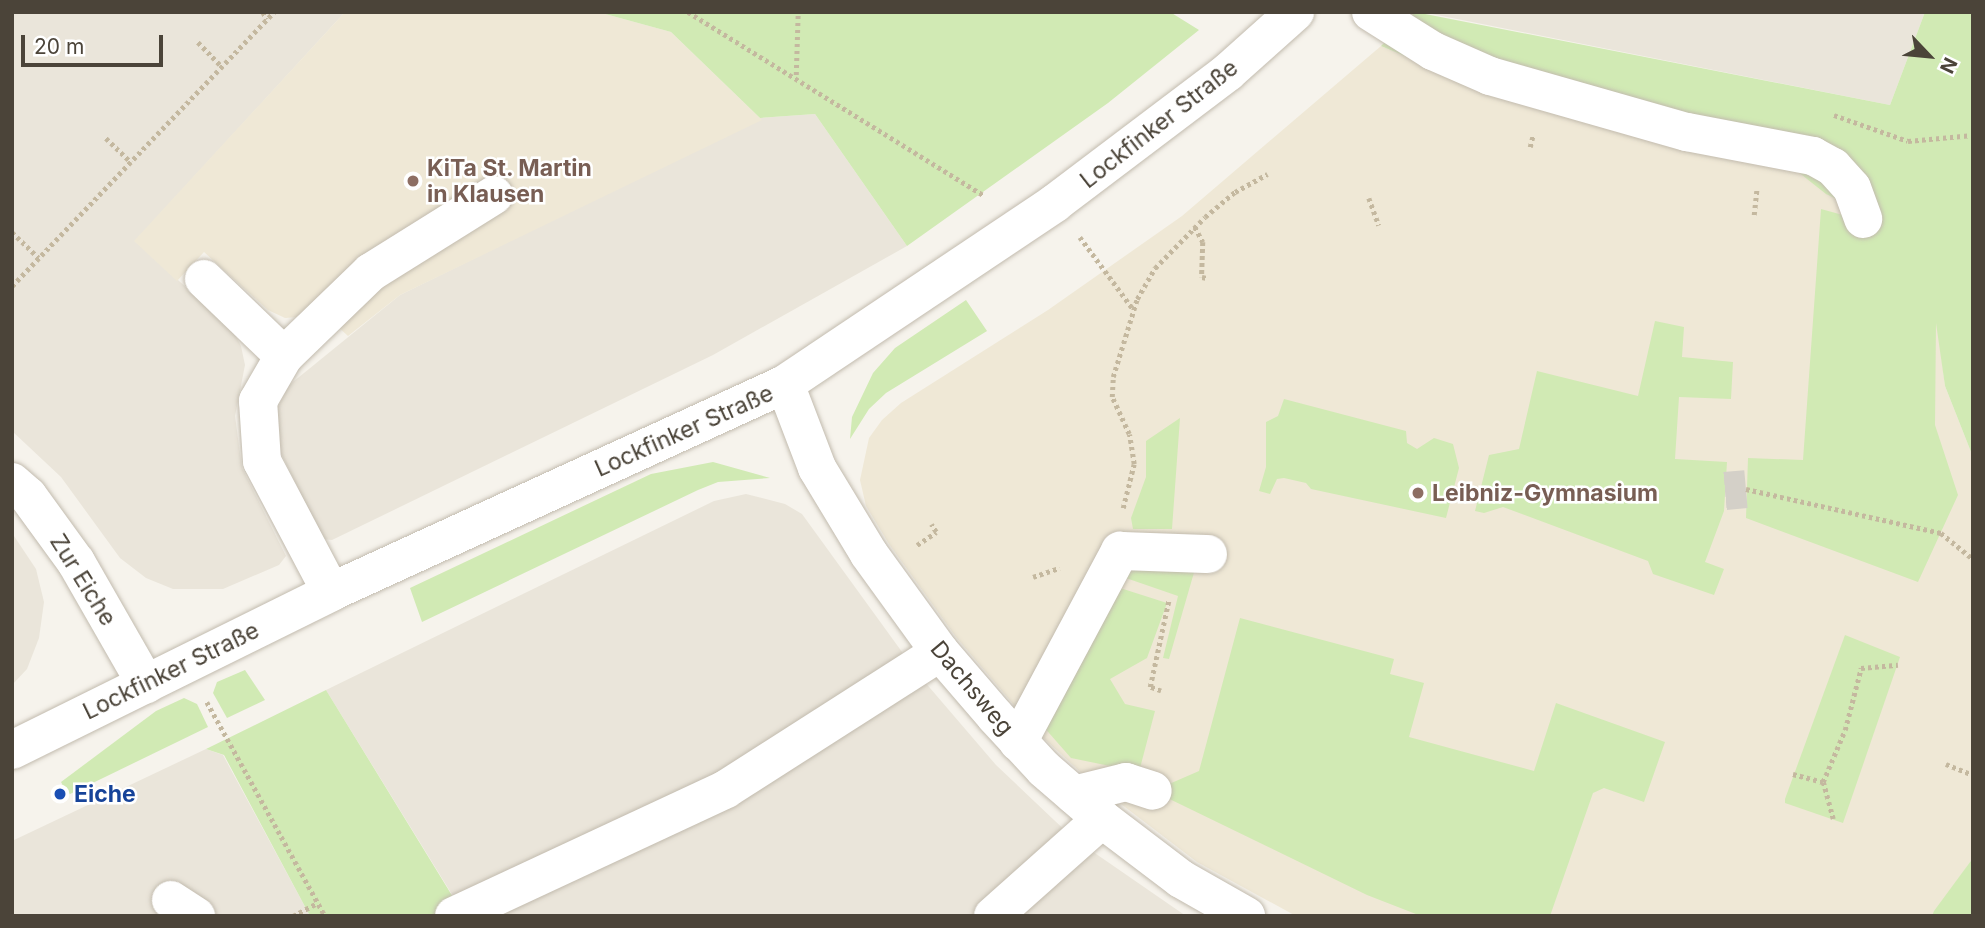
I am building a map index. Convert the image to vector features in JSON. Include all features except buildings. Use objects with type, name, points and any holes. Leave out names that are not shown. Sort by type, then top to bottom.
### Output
[{"type":"street","name":"Lockfinker Straße","points":[[12,750],[331,592],[785,384],[1045,211],[1228,72],[1296,12]]},
{"type":"street","points":[[1371,12],[1433,51],[1490,76],[1687,132],[1813,156],[1833,167],[1852,188],[1863,219]]},
{"type":"street","points":[[331,592],[262,461],[258,401],[284,356],[371,272],[494,195]]},
{"type":"street","points":[[204,279],[284,356]]},
{"type":"street","name":"Dachsweg","points":[[785,384],[817,468],[869,554],[940,652],[1018,742],[1088,807],[1181,879],[1246,916]]},
{"type":"street","name":"Zur Eiche","points":[[12,482],[28,496],[76,562],[146,684]]},
{"type":"street","points":[[1018,742],[1115,563],[1208,554]]},
{"type":"street","points":[[454,916],[726,789],[940,652]]},
{"type":"street","points":[[993,916],[1088,807],[1126,782],[1153,791]]},
{"type":"path","points":[[263,12],[267,19]]},
{"type":"path","points":[[12,286],[274,12]]},
{"type":"path","points":[[688,12],[796,75],[981,191],[990,204]]},
{"type":"path","points":[[796,75],[798,12]]},
{"type":"path","points":[[198,42],[222,67]]},
{"type":"path","points":[[106,138],[131,162]]},
{"type":"path","points":[[1161,691],[1150,687],[1172,600],[1115,563],[1120,516],[1135,464],[1129,434],[1112,397],[1113,377],[1133,310],[1155,268],[1195,227],[1235,192],[1267,174]]},
{"type":"path","points":[[1369,198],[1379,225]]},
{"type":"path","points":[[1195,227],[1203,242],[1202,277],[1207,278]]},
{"type":"path","points":[[1074,228],[1133,310]]},
{"type":"path","points":[[12,232],[39,258]]},
{"type":"path","points":[[1746,489],[1941,533],[1973,559]]},
{"type":"path","points":[[909,551],[936,533],[930,524]]},
{"type":"path","points":[[1833,819],[1823,782],[1845,730],[1861,668],[1898,665]]},
{"type":"path","points":[[201,690],[325,916]]},
{"type":"path","points":[[1946,764],[1973,775]]},
{"type":"path","points":[[1793,774],[1823,782]]},
{"type":"path","points":[[293,916],[317,903]]},
{"type":"shaded area","points":[[12,12],[345,12],[135,241],[232,329],[241,346],[245,365],[235,416],[242,468],[286,556],[279,565],[223,589],[173,589],[146,578],[120,558],[61,477],[12,431]]},
{"type":"shaded area","name":"KiTa St. Martin in Klausen","points":[[345,12],[598,12],[671,32],[762,120],[400,295],[348,336],[312,303],[298,317],[285,318],[268,310],[204,252],[177,281],[134,241]]},
{"type":"shaded area","points":[[1422,12],[1925,12],[1890,105]]},
{"type":"shaded area","name":"Leibniz-Gymnasium","points":[[1381,46],[1466,82],[1783,160],[1878,219],[1933,288],[1945,386],[1973,457],[1973,858],[1932,916],[1296,916],[1197,862],[1087,778],[1037,732],[956,637],[889,544],[866,506],[860,480],[869,438],[882,420],[901,403],[1048,310],[1182,216]]},
{"type":"shaded area","points":[[815,114],[907,246],[713,355],[332,540],[323,539],[276,443],[272,419],[288,386],[400,295],[760,118]]},
{"type":"shaded area","points":[[746,494],[785,504],[802,514],[918,674],[996,765],[1073,838],[1186,916],[455,916],[456,901],[326,690],[714,501]]},
{"type":"shaded area","points":[[12,533],[36,569],[44,602],[39,638],[27,669],[12,685]]},
{"type":"shaded area","points":[[206,749],[223,755],[310,916],[12,916],[12,841]]},
{"type":"green space","points":[[598,12],[1170,12],[1199,30],[1108,103],[907,246],[815,114],[760,118],[671,32]]},
{"type":"green space","points":[[1415,12],[1890,105],[1925,12],[1973,12],[1973,457],[1945,386],[1936,323],[1935,425],[1958,495],[1918,582],[1746,518],[1748,458],[1803,460],[1821,209],[1883,226],[1878,219],[1826,194],[1783,160],[1466,82],[1381,46]]},
{"type":"green space","points":[[966,300],[987,331],[886,393],[869,409],[850,439],[852,417],[873,373],[895,348]]},
{"type":"green space","points":[[1655,321],[1684,327],[1682,357],[1733,362],[1731,399],[1679,397],[1675,459],[1727,462],[1724,511],[1705,562],[1724,569],[1714,595],[1653,574],[1648,561],[1503,507],[1484,513],[1475,511],[1489,455],[1519,449],[1537,371],[1638,396]]},
{"type":"green space","points":[[1284,399],[1406,431],[1407,443],[1417,449],[1434,438],[1453,444],[1459,468],[1446,518],[1311,489],[1306,483],[1284,478],[1277,479],[1270,494],[1259,491],[1266,467],[1266,422],[1278,416]]},
{"type":"green space","points":[[1180,418],[1172,529],[1133,529],[1131,518],[1146,477],[1146,441]]},
{"type":"green space","points":[[713,462],[770,478],[718,482],[698,490],[422,622],[410,588],[651,474]]},
{"type":"green space","points":[[1132,559],[1195,569],[1169,659],[1163,658],[1178,596],[1123,577]]},
{"type":"green space","points":[[1117,587],[1167,603],[1147,658],[1110,679],[1125,704],[1155,711],[1139,772],[1071,758],[1042,725]]},
{"type":"green space","points":[[1240,618],[1394,659],[1390,674],[1424,683],[1409,737],[1534,771],[1556,703],[1665,742],[1644,802],[1604,788],[1593,793],[1550,916],[1421,916],[1367,895],[1153,791],[1199,771]]},
{"type":"green space","points":[[1845,635],[1900,657],[1843,823],[1785,803],[1785,799]]},
{"type":"green space","points":[[245,670],[265,700],[227,718],[213,693],[217,682]]},
{"type":"green space","points":[[326,690],[456,902],[455,916],[310,916],[224,755],[206,749]]},
{"type":"green space","points":[[184,698],[197,704],[208,727],[68,795],[61,782],[156,711]]},
{"type":"green space","points":[[1973,858],[1973,916],[1932,916],[1934,911]]},
{"type":"tunnel","points":[[1725,491],[1746,489]]},
{"type":"place","name":"KiTa St. Martin in Klausen","points":[[413,181]]},
{"type":"place","name":"Leibniz-Gymnasium","points":[[1418,493]]},
{"type":"place","name":"Eiche","points":[[60,794]]}]
